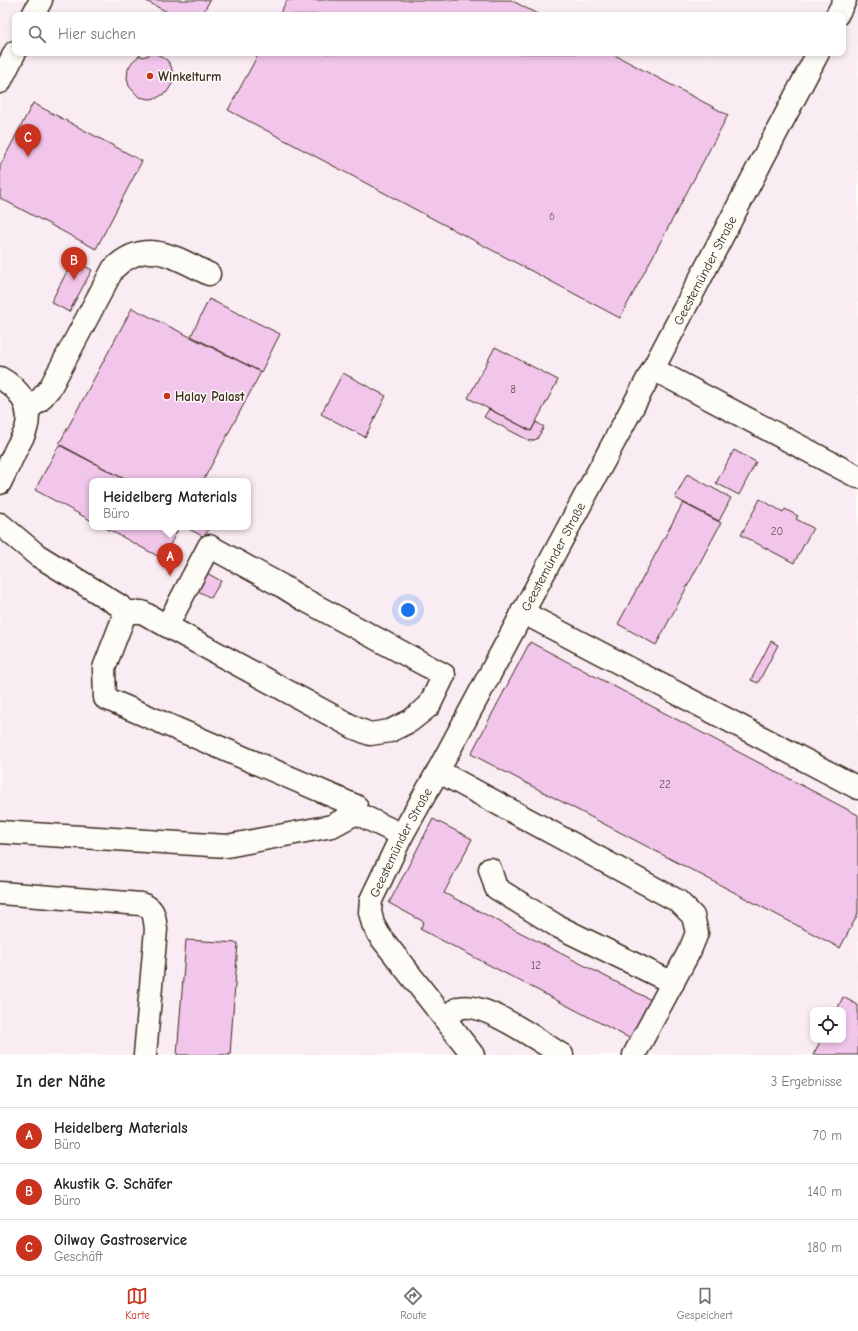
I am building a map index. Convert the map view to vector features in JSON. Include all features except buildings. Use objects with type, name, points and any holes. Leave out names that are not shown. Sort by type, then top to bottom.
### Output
[{"type":"street","points":[[35,12],[41,0]]},
{"type":"street","points":[[839,12],[845,0]]},
{"type":"street","points":[[0,82],[13,56]]},
{"type":"street","name":"Geestemünder Straße","points":[[471,1051],[379,935],[373,924],[370,912],[372,900],[402,835],[438,771],[653,369],[816,56]]},
{"type":"street","points":[[27,410],[39,401],[50,388],[113,269],[122,260],[144,251],[156,252],[170,255],[209,274]]},
{"type":"street","points":[[653,369],[858,477]]},
{"type":"street","points":[[0,378],[17,391],[24,400],[28,418],[26,430],[0,483]]},
{"type":"street","points":[[0,524],[36,555],[120,606],[124,612],[124,619],[104,668],[105,698],[356,806],[356,813]]},
{"type":"street","points":[[124,612],[142,612],[355,728],[370,734],[390,731],[410,721],[429,706],[444,675],[303,599],[209,546],[168,626]]},
{"type":"street","points":[[522,612],[858,788]]},
{"type":"street","points":[[438,771],[678,901],[693,916],[697,933],[634,1055]]},
{"type":"street","points":[[0,832],[227,846],[332,826],[356,813]]},
{"type":"street","points":[[356,813],[402,835]]},
{"type":"street","points":[[490,869],[496,888],[551,922],[673,982]]},
{"type":"street","points":[[0,893],[141,904],[148,906],[154,913],[156,929],[145,1055]]},
{"type":"street","points":[[446,1019],[458,1008],[467,1007],[482,1009],[498,1016],[562,1055]]},
{"type":"shaded area","points":[[0,0],[858,0],[858,1055],[0,1055]]},
{"type":"place","name":"Winkelturm","points":[[150,76]]},
{"type":"place","name":"Oilway Gastroservice","points":[[28,157]]},
{"type":"place","name":"Akustik G. Schäfer","points":[[74,280]]},
{"type":"place","name":"Halay Palast","points":[[167,396]]},
{"type":"place","name":"Heidelberg Materials","points":[[170,576]]}]
